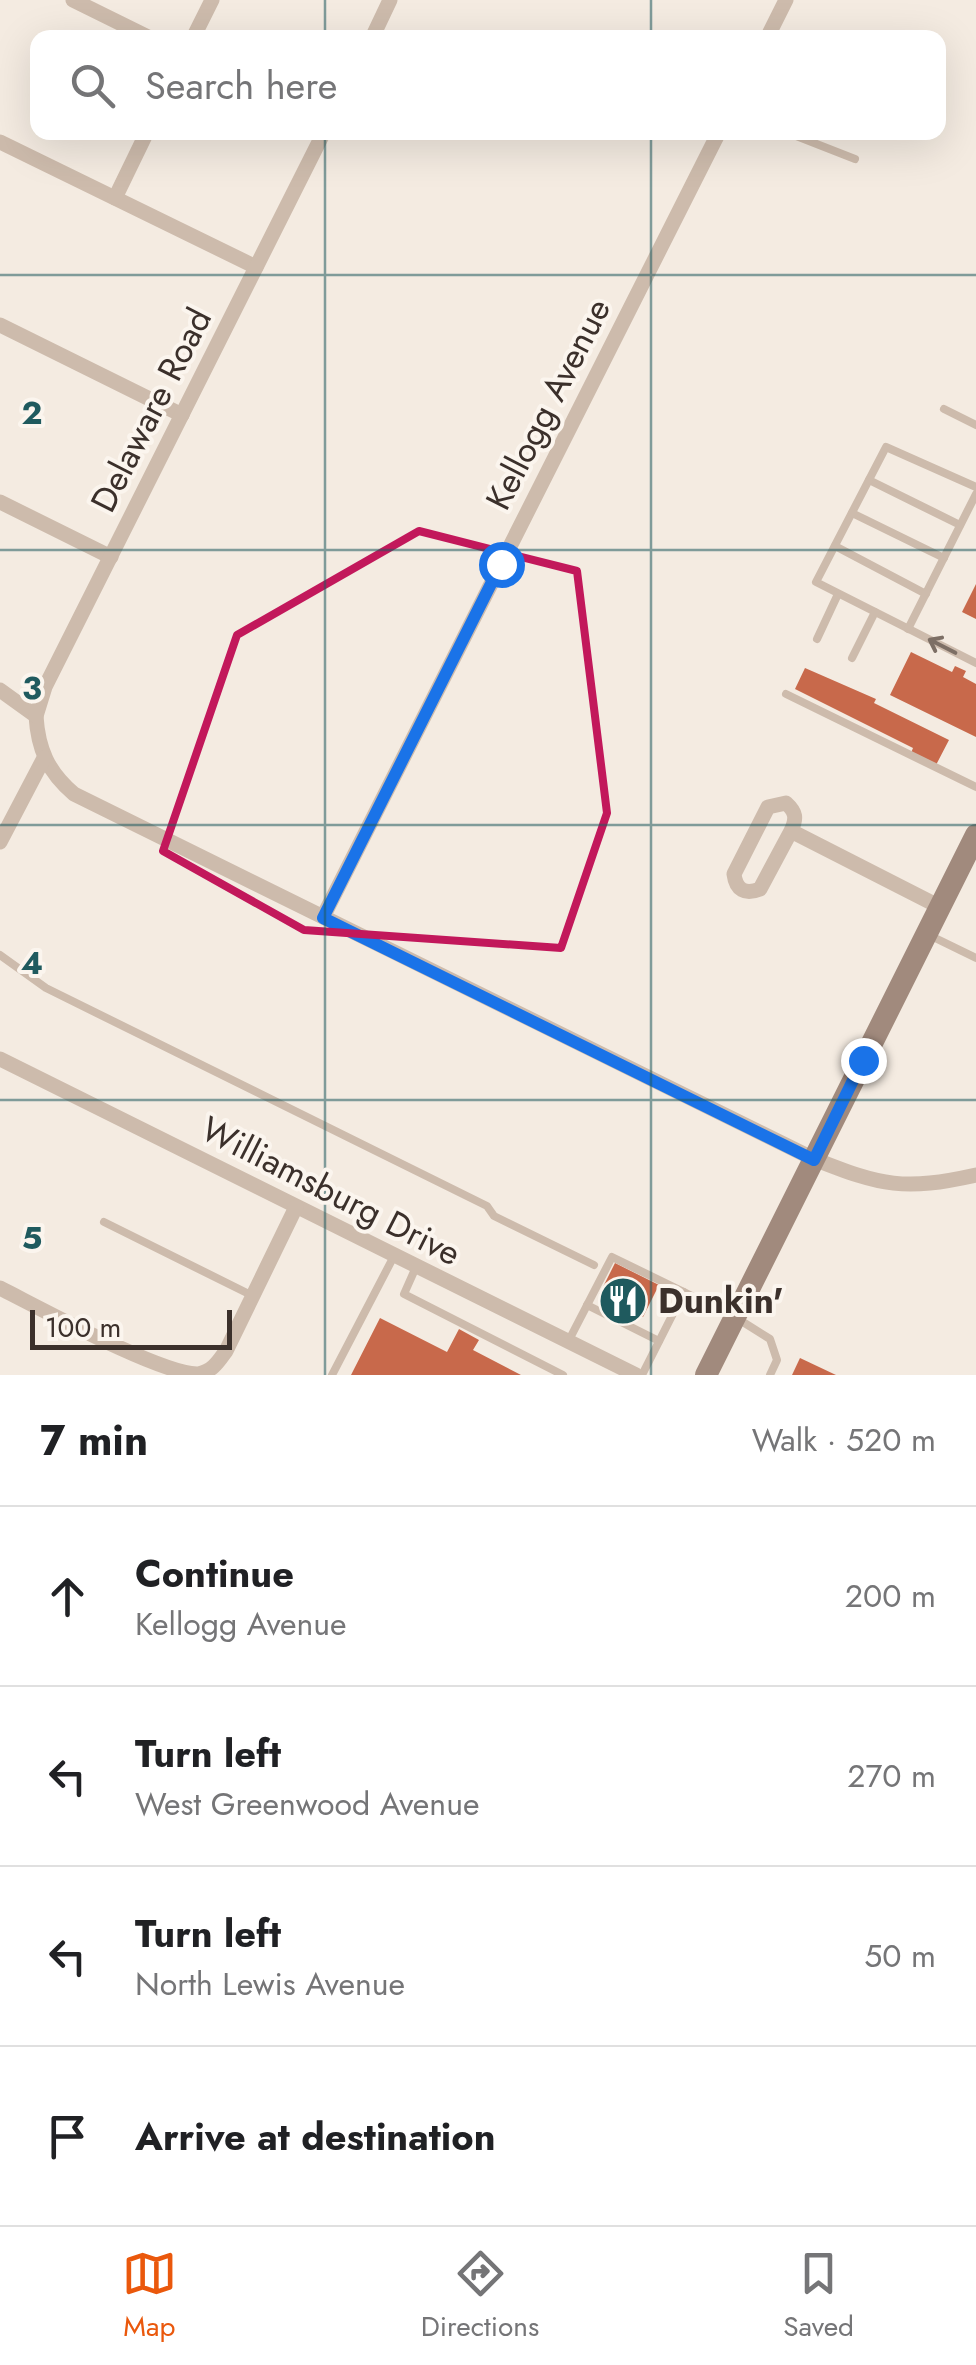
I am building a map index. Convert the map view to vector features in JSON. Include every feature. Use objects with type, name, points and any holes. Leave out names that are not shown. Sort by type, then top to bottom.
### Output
[{"type":"main road","points":[[706,1375],[976,835]]},
{"type":"street","points":[[73,0],[134,30]]},
{"type":"street","points":[[198,30],[212,0]]},
{"type":"street","points":[[376,30],[390,0]]},
{"type":"street","points":[[771,30],[786,0]]},
{"type":"street","points":[[115,198],[143,140]]},
{"type":"street","name":"Delaware Road","points":[[36,716],[45,687],[320,140]]},
{"type":"street","name":"Kellogg Avenue","points":[[323,918],[715,140]]},
{"type":"street","points":[[0,142],[256,267]]},
{"type":"street","points":[[0,325],[182,415]]},
{"type":"street","points":[[0,502],[111,557]]},
{"type":"street","points":[[0,690],[36,716],[37,738],[44,758],[56,779],[74,794],[323,918],[814,1160],[880,1183],[921,1186],[976,1174]]},
{"type":"street","points":[[0,842],[44,758]]},
{"type":"street","points":[[786,802],[794,810],[796,820],[791,831],[760,889],[742,891],[735,884],[734,874],[768,807],[786,802]]},
{"type":"street","points":[[791,831],[940,907]]},
{"type":"street","name":"Williamsburg Drive","points":[[0,1059],[639,1375]]},
{"type":"street","points":[[0,1288],[163,1370],[184,1374],[213,1369],[226,1351],[296,1207]]},
{"type":"lane","points":[[806,140],[855,160]]},
{"type":"lane","points":[[944,409],[976,425]]},
{"type":"lane","points":[[908,629],[976,490],[886,447],[816,582],[838,594],[875,612],[908,629],[976,663]]},
{"type":"lane","points":[[869,480],[960,524]]},
{"type":"lane","points":[[852,513],[944,558]]},
{"type":"lane","points":[[835,546],[926,594]]},
{"type":"lane","points":[[817,639],[838,594]]},
{"type":"lane","points":[[852,658],[875,612]]},
{"type":"lane","points":[[786,694],[976,787]]},
{"type":"lane","points":[[926,934],[976,958]]},
{"type":"lane","points":[[0,955],[46,988],[472,1198],[487,1206],[494,1216],[594,1265]]},
{"type":"lane","points":[[104,1222],[253,1296]]},
{"type":"lane","points":[[332,1375],[394,1256]]},
{"type":"lane","points":[[568,1342],[612,1257],[735,1317],[770,1339],[777,1360],[770,1375]]},
{"type":"lane","points":[[416,1267],[404,1294],[563,1375]]},
{"type":"lane","points":[[639,1375],[684,1292]]},
{"type":"lane","points":[[587,1305],[659,1341]]},
{"type":"highlighted area","points":[[419,531],[577,571],[607,813],[561,948],[304,930],[163,851],[237,635]]},
{"type":"building","points":[[976,584],[976,619],[962,612]]},
{"type":"building","points":[[911,652],[952,672],[955,666],[966,671],[963,677],[976,684],[976,737],[890,695]]},
{"type":"building","points":[[805,668],[876,699],[874,703],[949,740],[936,765],[911,753],[913,748],[795,689]]},
{"type":"building","points":[[615,1263],[659,1285],[643,1317],[599,1295]]},
{"type":"building","points":[[380,1318],[447,1352],[459,1329],[479,1340],[473,1350],[521,1375],[351,1375]]},
{"type":"building","points":[[800,1358],[836,1375],[792,1375]]},
{"type":"place","name":"Dunkin'","points":[[623,1301]]},
{"type":"route","points":[[501,564],[323,918],[814,1160],[863,1060]]}]
